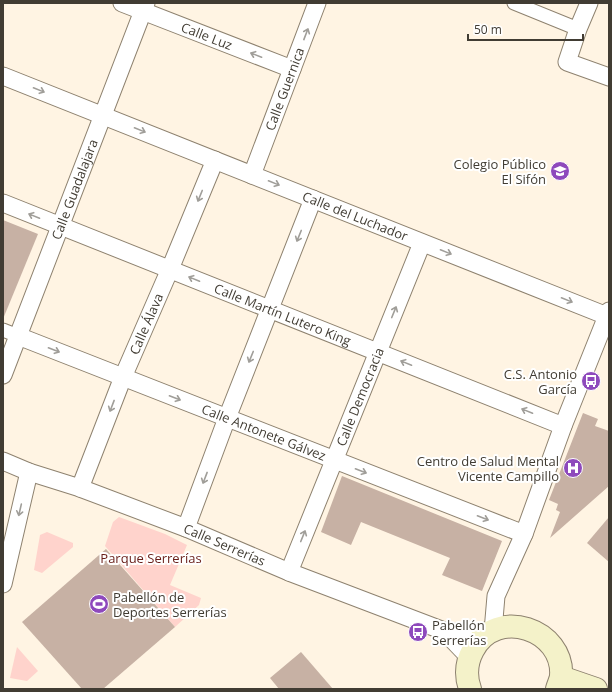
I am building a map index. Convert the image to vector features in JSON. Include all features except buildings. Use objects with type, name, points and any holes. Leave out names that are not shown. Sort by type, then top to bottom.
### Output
[{"type":"main road","points":[[470,689],[467,681],[469,658],[483,634],[506,626],[519,626],[536,632],[550,643],[558,659],[559,683],[596,689]]},
{"type":"street","name":"Calle Luz","points":[[122,3],[145,7],[292,69]]},
{"type":"street","name":"Calle Guernica","points":[[252,175],[317,3]]},
{"type":"street","points":[[514,3],[578,29]]},
{"type":"street","points":[[589,3],[578,29],[567,62],[609,77]]},
{"type":"street","name":"Calle Guadalajara","points":[[3,375],[10,333],[60,226],[104,116],[145,7]]},
{"type":"street","name":"Calle del Luchador","points":[[3,76],[422,243],[608,314]]},
{"type":"street","name":"Calle Álava","points":[[80,488],[123,377],[215,160]]},
{"type":"street","points":[[186,528],[227,418],[313,199]]},
{"type":"street","name":"Calle Martín Lutero King","points":[[3,203],[563,426]]},
{"type":"street","name":"Calle Democracia","points":[[289,572],[422,243]]},
{"type":"street","points":[[444,631],[483,634],[495,599],[524,534],[563,426],[608,314]]},
{"type":"street","name":"Calle Antonete Gálvez","points":[[10,333],[524,534]]},
{"type":"street","name":"Calle Serrerías","points":[[3,461],[29,472],[80,488],[186,528],[289,572],[444,631]]},
{"type":"street","points":[[3,584],[29,472]]},
{"type":"street","points":[[495,599],[508,618],[519,626]]},
{"type":"street","points":[[444,631],[469,658]]},
{"type":"green space","name":"Parque Serrerías","points":[[119,517],[165,534],[187,545],[170,585],[201,598],[199,605],[175,627],[105,546],[113,522]]},
{"type":"green space","points":[[47,532],[73,543],[73,547],[42,573],[34,570],[40,535]]},
{"type":"green space","points":[[17,647],[38,671],[27,681],[10,678]]},
{"type":"place","name":"Colegio Público El Sifón","points":[[560,171]]},
{"type":"place","name":"C.S. Antonio García","points":[[591,381]]},
{"type":"place","name":"Centro de Salud Mental Vicente Campillo","points":[[573,468]]},
{"type":"place","name":"Pabellón de Deportes Serrerías","points":[[99,604]]},
{"type":"place","name":"Pabellón Serrerías","points":[[418,632]]}]
